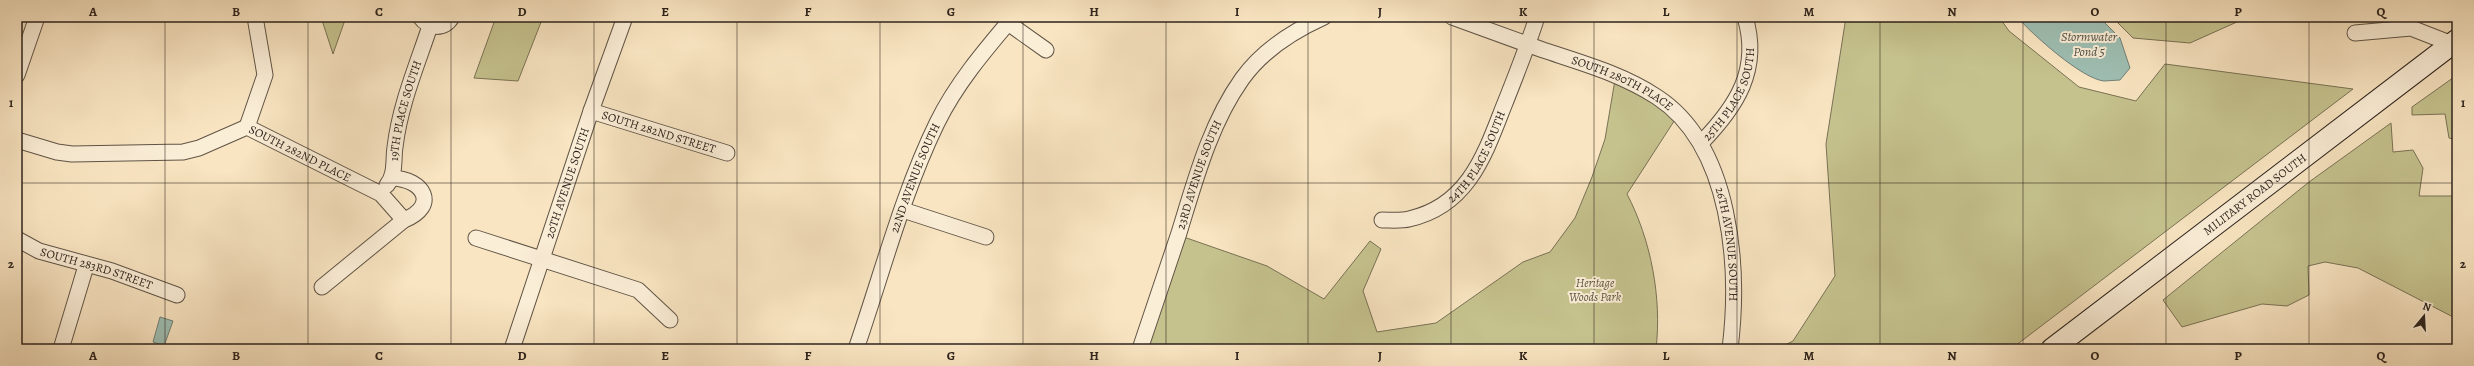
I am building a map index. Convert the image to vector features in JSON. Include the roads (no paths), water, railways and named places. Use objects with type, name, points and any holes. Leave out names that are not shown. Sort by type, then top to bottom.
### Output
[{"type":"main road","name":"MILITARY ROAD SOUTH","points":[[2052,349],[2454,42]]},
{"type":"street","points":[[17,75],[37,17]]},
{"type":"street","points":[[247,127],[265,75],[264,62],[254,17]]},
{"type":"street","name":"19TH PLACE SOUTH","points":[[381,194],[392,178],[398,127],[425,21],[442,26],[452,17]]},
{"type":"street","name":"20TH AVENUE SOUTH","points":[[512,349],[590,111],[625,17]]},
{"type":"street","points":[[1298,22],[1324,17]]},
{"type":"street","name":"SOUTH 280TH PLACE","points":[[1452,17],[1616,74],[1658,98],[1678,115],[1701,143]]},
{"type":"street","points":[[1528,44],[1537,17]]},
{"type":"street","name":"25TH PLACE SOUTH","points":[[1701,143],[1732,109],[1743,84],[1749,50],[1745,17]]},
{"type":"street","name":"22ND AVENUE SOUTH","points":[[856,349],[903,210],[937,122],[964,78],[1010,20],[1046,50]]},
{"type":"street","name":"23RD AVENUE SOUTH","points":[[1140,349],[1218,120],[1243,78],[1298,22]]},
{"type":"street","points":[[2355,33],[2411,28],[2454,42]]},
{"type":"street","name":"24TH PLACE SOUTH","points":[[1382,220],[1408,220],[1426,214],[1444,204],[1470,180],[1488,148],[1528,44]]},
{"type":"street","name":"SOUTH 282ND STREET","points":[[590,111],[727,153]]},
{"type":"street","name":"SOUTH 282ND PLACE","points":[[17,140],[56,152],[72,154],[173,153],[199,148],[247,127],[381,194],[404,220]]},
{"type":"street","name":"26TH AVENUE SOUTH","points":[[1701,143],[1719,188],[1727,222],[1733,286],[1730,349]]},
{"type":"street","points":[[322,287],[404,220],[416,215],[423,208],[425,200],[422,191],[416,185],[401,178],[392,178]]},
{"type":"street","points":[[903,210],[986,237]]},
{"type":"street","points":[[476,238],[638,290],[670,320]]},
{"type":"street","name":"SOUTH 283RD STREET","points":[[17,239],[38,252],[86,266],[112,271],[177,295]]},
{"type":"street","points":[[62,349],[86,266]]},
{"type":"water","name":"Stormwater Pond 5","points":[[2017,17],[2099,17],[2120,38],[2130,68],[2120,80],[2104,81],[2083,73],[2058,55]]},
{"type":"water","points":[[160,317],[173,321],[164,346],[153,342]]},
{"type":"park label","name":"Heritage Woods Park","points":[[1595,290]]}]
